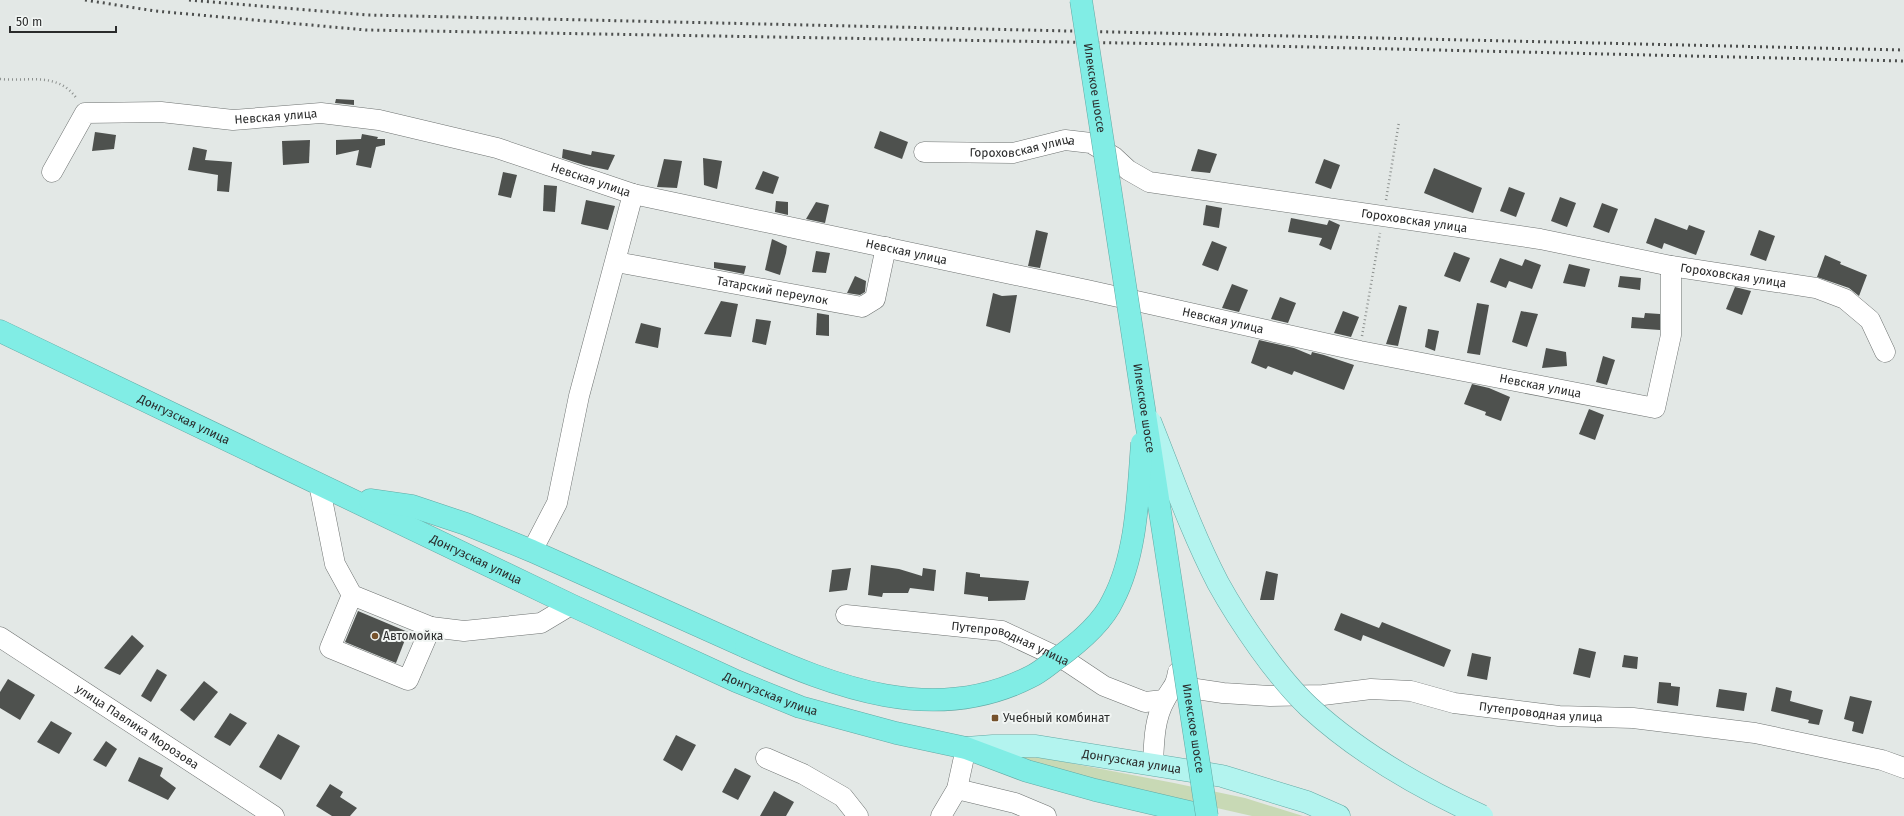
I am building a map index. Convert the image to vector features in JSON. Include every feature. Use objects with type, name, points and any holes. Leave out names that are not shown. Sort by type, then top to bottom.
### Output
[{"type":"highway","name":"Илекское шоссе","points":[[1081,0],[1146,410],[1207,816]]},
{"type":"highway","name":"Донгузская улица","points":[[0,331],[571,605],[736,680],[800,706],[896,733],[966,748],[1027,771],[1095,790],[1207,816]]},
{"type":"highway","points":[[348,497],[412,506],[466,524],[532,551],[796,670],[838,685],[877,694],[915,699],[954,699],[995,691],[1031,677],[1088,634],[1113,601],[1123,574],[1133,538],[1146,410]]},
{"type":"main road","points":[[1146,410],[1194,533],[1219,584],[1247,630],[1281,675],[1308,706],[1339,733],[1378,760],[1416,783],[1482,816]]},
{"type":"main road","name":"Донгузская улица","points":[[966,748],[993,746],[1036,746],[1222,776],[1307,802],[1339,816]]},
{"type":"street","name":"Невская улица","points":[[85,113],[160,112],[233,120],[322,113],[379,120],[497,148],[633,194],[1088,290],[1360,351],[1655,408],[1671,335],[1671,266]]},
{"type":"street","points":[[52,172],[85,113]]},
{"type":"street","name":"Гороховская улица","points":[[924,152],[1014,153],[1065,140],[1091,143],[1114,157],[1128,170],[1149,182],[1540,239],[1671,266],[1816,288],[1845,299],[1870,320],[1885,352]]},
{"type":"street","points":[[1114,157],[1137,302],[1184,638],[1170,693],[1155,732],[1153,764]]},
{"type":"street","points":[[532,551],[558,502],[579,396],[633,194]]},
{"type":"street","name":"Татарский переулок","points":[[616,262],[862,308],[875,300],[886,247]]},
{"type":"street","points":[[319,484],[335,564],[352,595],[431,627],[464,632],[541,623],[571,605]]},
{"type":"street","points":[[352,595],[330,648],[408,680],[431,627]]},
{"type":"street","name":"Путепроводная улица","points":[[846,615],[1002,631],[1068,662],[1104,686],[1145,702],[1170,693],[1223,693],[1270,696],[1323,695],[1371,689],[1411,691],[1454,703],[1559,716],[1633,718],[1755,733],[1882,760],[1904,768]]},
{"type":"street","name":"улица Павлика Морозова","points":[[0,637],[274,816]]},
{"type":"street","points":[[941,816],[956,789],[966,748]]},
{"type":"street","points":[[766,758],[803,774],[843,797],[858,816]]},
{"type":"street","points":[[956,789],[1015,803],[1046,816]]},
{"type":"path","points":[[0,79],[45,79],[62,84],[75,97],[85,113]]},
{"type":"path","points":[[1360,351],[1399,122]]},
{"type":"green space","points":[[1002,756],[1044,758],[1174,783],[1245,798],[1303,816],[1252,816],[1041,768]]},
{"type":"building","points":[[336,99],[354,100],[354,105],[335,103]]},
{"type":"building","points":[[880,131],[908,142],[902,159],[874,148]]},
{"type":"building","points":[[95,132],[116,135],[114,149],[92,151]]},
{"type":"building","points":[[362,134],[378,137],[377,139],[385,139],[385,145],[376,147],[371,168],[356,165],[359,150],[336,155],[336,140],[361,139]]},
{"type":"building","points":[[310,140],[309,163],[283,165],[282,141]]},
{"type":"building","points":[[193,147],[207,150],[205,160],[232,162],[229,192],[217,191],[218,175],[188,170]]},
{"type":"building","points":[[563,149],[591,155],[592,151],[615,155],[608,170],[584,165],[562,158]]},
{"type":"building","points":[[1198,149],[1217,154],[1210,173],[1191,171]]},
{"type":"building","points":[[703,158],[722,161],[717,189],[704,185]]},
{"type":"building","points":[[664,159],[682,161],[677,188],[657,187]]},
{"type":"building","points":[[1324,159],[1340,165],[1331,189],[1315,183]]},
{"type":"building","points":[[1434,168],[1482,188],[1473,213],[1424,193]]},
{"type":"building","points":[[763,171],[779,177],[773,194],[755,189]]},
{"type":"building","points":[[503,172],[517,175],[511,198],[498,195]]},
{"type":"building","points":[[544,185],[557,186],[555,212],[543,211]]},
{"type":"building","points":[[1509,187],[1525,193],[1516,217],[1500,211]]},
{"type":"building","points":[[1560,197],[1576,203],[1567,227],[1551,221]]},
{"type":"building","points":[[586,200],[615,206],[608,230],[581,224]]},
{"type":"building","points":[[776,201],[788,202],[788,215],[775,212]]},
{"type":"building","points":[[816,202],[829,205],[825,223],[806,219]]},
{"type":"building","points":[[1602,203],[1618,209],[1609,233],[1593,227]]},
{"type":"building","points":[[1206,205],[1222,208],[1219,228],[1203,225]]},
{"type":"building","points":[[1291,218],[1327,225],[1329,220],[1340,225],[1331,250],[1319,245],[1322,238],[1288,232]]},
{"type":"building","points":[[1655,218],[1687,230],[1689,225],[1705,231],[1696,255],[1664,243],[1662,249],[1646,243]]},
{"type":"building","points":[[1036,230],[1048,233],[1040,268],[1028,266]]},
{"type":"building","points":[[1759,230],[1775,236],[1766,261],[1750,255]]},
{"type":"building","points":[[772,239],[787,246],[780,275],[765,270]]},
{"type":"building","points":[[1212,241],[1227,247],[1218,271],[1202,265]]},
{"type":"building","points":[[816,251],[830,253],[826,273],[812,272]]},
{"type":"building","points":[[1454,252],[1470,258],[1460,282],[1444,276]]},
{"type":"building","points":[[1825,255],[1841,262],[1840,264],[1867,275],[1859,296],[1849,288],[1817,277]]},
{"type":"building","points":[[1500,258],[1522,266],[1525,259],[1541,265],[1532,289],[1509,281],[1506,288],[1490,282]]},
{"type":"building","points":[[714,262],[746,266],[744,274],[714,268]]},
{"type":"building","points":[[1569,264],[1590,269],[1585,287],[1563,283]]},
{"type":"building","points":[[855,276],[866,281],[865,292],[860,295],[847,293]]},
{"type":"building","points":[[1620,276],[1641,278],[1640,290],[1618,287]]},
{"type":"building","points":[[1232,284],[1248,290],[1239,312],[1222,308]]},
{"type":"building","points":[[1735,287],[1751,291],[1742,315],[1726,309]]},
{"type":"building","points":[[993,293],[1002,296],[1017,295],[1010,333],[986,326]]},
{"type":"building","points":[[1280,297],[1296,303],[1288,323],[1271,319]]},
{"type":"building","points":[[721,301],[738,304],[731,337],[704,334]]},
{"type":"building","points":[[1477,303],[1489,305],[1480,355],[1467,353]]},
{"type":"building","points":[[1399,305],[1407,307],[1398,346],[1386,344]]},
{"type":"building","points":[[1343,311],[1359,317],[1351,337],[1334,333]]},
{"type":"building","points":[[1521,311],[1538,314],[1527,347],[1512,342]]},
{"type":"building","points":[[817,313],[829,315],[829,336],[816,335]]},
{"type":"building","points":[[1645,313],[1660,314],[1660,330],[1631,328],[1632,317],[1644,318]]},
{"type":"building","points":[[756,319],[771,321],[766,345],[752,342]]},
{"type":"building","points":[[641,323],[661,328],[658,348],[635,343]]},
{"type":"building","points":[[1428,329],[1439,331],[1435,351],[1425,347]]},
{"type":"building","points":[[1259,340],[1294,348],[1311,355],[1312,352],[1324,355],[1354,365],[1344,390],[1294,371],[1292,375],[1268,366],[1266,369],[1251,363]]},
{"type":"building","points":[[1546,348],[1566,352],[1567,366],[1542,368]]},
{"type":"building","points":[[1603,356],[1615,360],[1607,385],[1596,382]]},
{"type":"building","points":[[1472,384],[1489,388],[1510,397],[1501,421],[1485,415],[1486,412],[1464,404]]},
{"type":"building","points":[[1589,409],[1604,415],[1595,440],[1579,434]]},
{"type":"building","points":[[871,565],[899,569],[922,576],[923,568],[936,570],[934,591],[910,588],[908,593],[883,593],[882,597],[868,595]]},
{"type":"building","points":[[851,568],[847,590],[829,592],[832,570]]},
{"type":"building","points":[[1266,571],[1278,574],[1274,600],[1260,600]]},
{"type":"building","points":[[966,572],[980,574],[980,577],[1029,581],[1025,600],[988,601],[988,597],[964,594]]},
{"type":"building","name":"Автомойка","points":[[358,611],[408,632],[396,663],[345,642]]},
{"type":"building","points":[[1341,613],[1379,628],[1382,622],[1451,650],[1444,667],[1363,635],[1361,641],[1334,630]]},
{"type":"building","points":[[132,635],[144,646],[120,675],[104,668]]},
{"type":"building","points":[[1579,648],[1596,652],[1590,678],[1573,674]]},
{"type":"building","points":[[1472,653],[1491,657],[1487,680],[1467,676]]},
{"type":"building","points":[[1624,655],[1638,657],[1637,669],[1622,667]]},
{"type":"building","points":[[157,669],[167,675],[151,702],[141,696]]},
{"type":"building","points":[[8,679],[35,695],[20,720],[0,708],[0,692]]},
{"type":"building","points":[[204,681],[218,692],[194,721],[180,710]]},
{"type":"building","points":[[1659,682],[1671,683],[1671,686],[1680,687],[1678,706],[1657,703]]},
{"type":"building","points":[[1776,687],[1792,691],[1790,701],[1823,710],[1819,725],[1808,723],[1809,720],[1771,711]]},
{"type":"building","points":[[1719,689],[1747,693],[1744,711],[1716,707]]},
{"type":"building","points":[[1850,696],[1872,701],[1863,734],[1852,731],[1854,722],[1844,719]]},
{"type":"building","points":[[230,713],[247,723],[230,746],[214,737]]},
{"type":"building","points":[[51,721],[72,733],[59,754],[37,742]]},
{"type":"building","points":[[278,734],[300,746],[281,780],[259,767]]},
{"type":"building","points":[[676,735],[696,745],[682,771],[663,760]]},
{"type":"building","points":[[106,741],[117,749],[106,767],[93,760]]},
{"type":"building","points":[[139,757],[163,768],[160,776],[176,788],[168,800],[128,781]]},
{"type":"building","points":[[735,768],[751,776],[738,800],[722,792]]},
{"type":"building","points":[[330,784],[343,792],[340,797],[357,808],[350,816],[332,816],[316,806]]},
{"type":"building","points":[[774,791],[794,802],[786,816],[760,816]]},
{"type":"railway","points":[[85,0],[155,11],[366,30],[1181,44],[1904,61]]},
{"type":"railway","points":[[189,0],[367,15],[1904,50]]},
{"type":"place","name":"Автомойка","points":[[375,636]]},
{"type":"place","name":"Учебный комбинат","points":[[995,718]]}]
